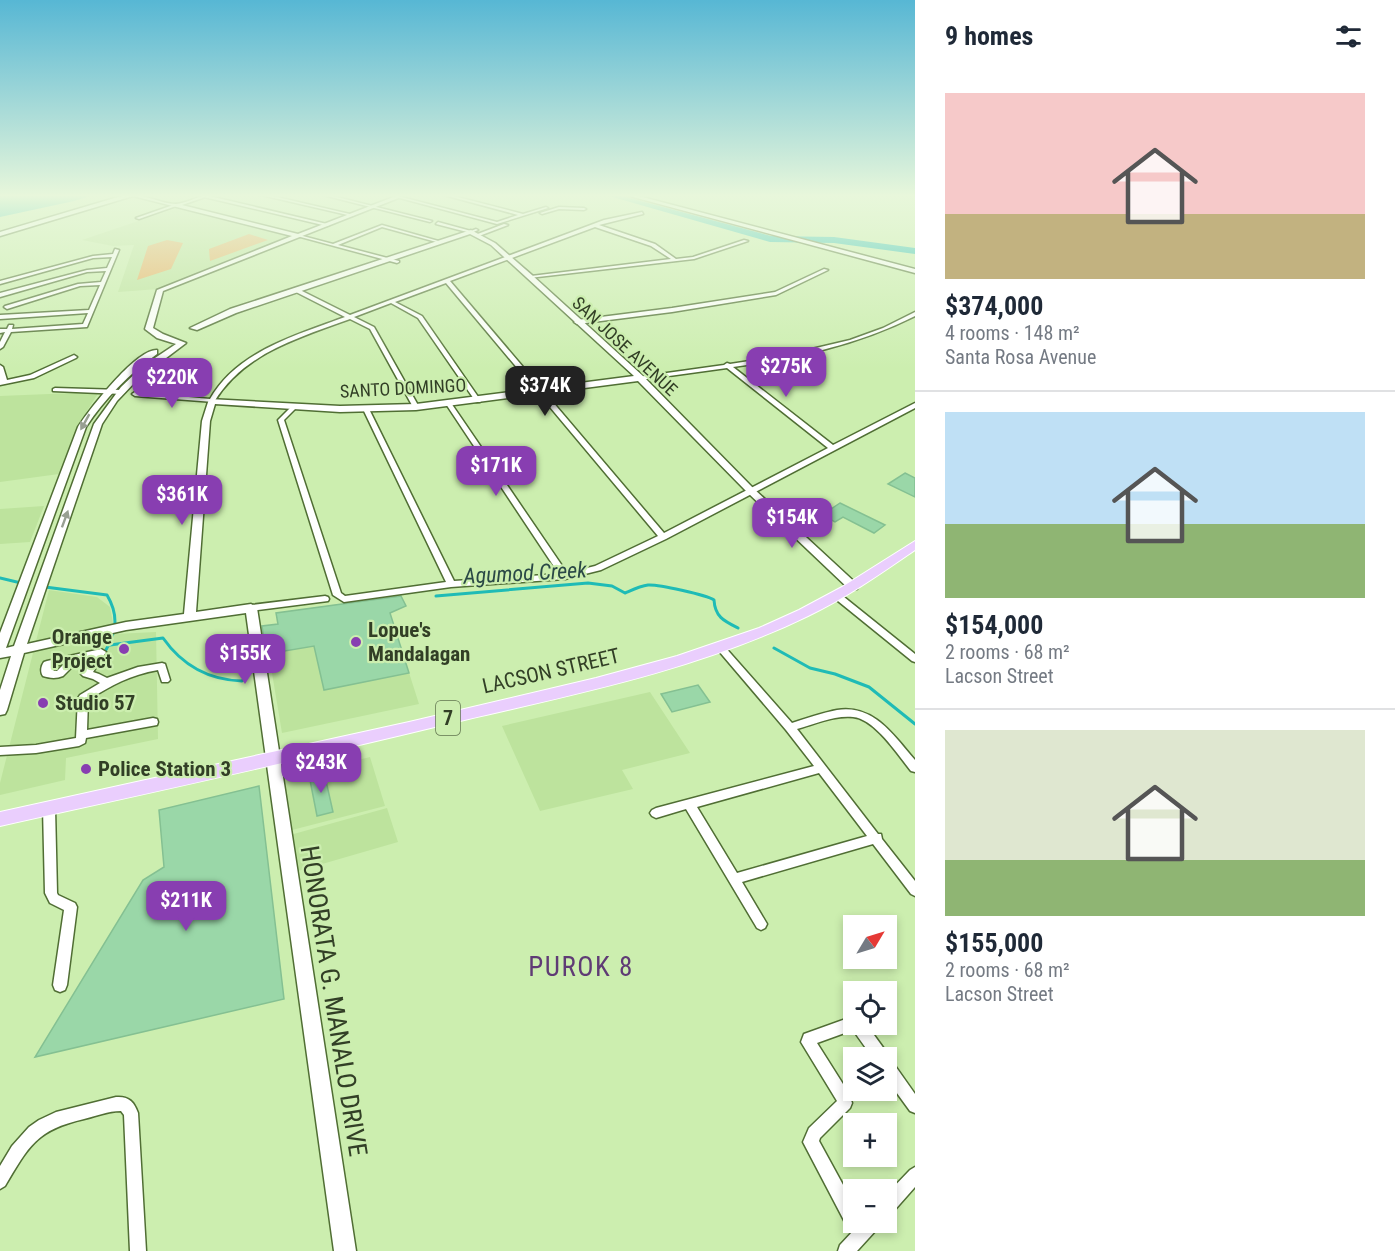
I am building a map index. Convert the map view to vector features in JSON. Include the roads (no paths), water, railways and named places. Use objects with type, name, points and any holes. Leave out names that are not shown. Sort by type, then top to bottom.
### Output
[{"type":"main road","name":"LACSON STREET","points":[[0,819],[626,677],[721,648],[803,613],[853,586],[915,545]]},
{"type":"street","points":[[177,341],[149,329],[160,290],[257,252]]},
{"type":"street","points":[[363,252],[397,262]]},
{"type":"street","points":[[275,302],[410,252]]},
{"type":"street","points":[[194,328],[233,311],[423,252]]},
{"type":"street","name":"SAN JOSE AVENUE","points":[[502,252],[640,378],[752,490],[853,586]]},
{"type":"street","points":[[190,617],[206,421],[212,401],[224,382],[266,351],[350,316],[521,252]]},
{"type":"street","points":[[664,252],[676,261]]},
{"type":"street","points":[[531,278],[676,261],[713,252]]},
{"type":"street","points":[[845,252],[915,271]]},
{"type":"street","points":[[0,283],[93,257],[116,253],[85,326],[0,331]]},
{"type":"street","points":[[0,295],[87,271],[109,269]]},
{"type":"street","points":[[577,322],[672,310],[776,293],[826,270]]},
{"type":"street","points":[[447,280],[663,537]]},
{"type":"street","points":[[7,307],[80,285],[104,283]]},
{"type":"street","points":[[300,292],[372,328],[416,407]]},
{"type":"street","points":[[390,301],[420,317],[478,400]]},
{"type":"street","points":[[0,302],[17,313],[17,316]]},
{"type":"street","points":[[0,317],[92,311]]},
{"type":"street","name":"SANTO DOMINGO","points":[[135,394],[212,401],[366,409],[449,404],[727,365],[842,344],[891,328],[915,314]]},
{"type":"street","points":[[0,347],[17,316]]},
{"type":"street","points":[[0,649],[82,427],[110,390],[138,363],[177,341]]},
{"type":"street","points":[[0,710],[32,610],[98,424],[105,411],[122,392],[149,364],[177,341]]},
{"type":"street","points":[[0,368],[2,383],[39,374],[74,357]]},
{"type":"street","points":[[727,365],[832,448]]},
{"type":"street","points":[[56,390],[122,392]]},
{"type":"street","points":[[449,404],[565,576]]},
{"type":"street","points":[[295,406],[281,420],[337,595],[344,599],[451,584],[565,576],[598,568],[663,537],[915,405]]},
{"type":"street","points":[[366,409],[451,584]]},
{"type":"street","points":[[905,410],[915,414]]},
{"type":"street","points":[[836,595],[913,655]]},
{"type":"street","points":[[0,654],[126,626],[325,599]]},
{"type":"street","name":"HONORATA G. MANALO DRIVE","points":[[251,608],[316,1040],[345,1251]]},
{"type":"street","points":[[721,648],[790,727],[915,890]]},
{"type":"street","points":[[46,671],[52,675],[60,674],[76,657],[101,652],[86,674],[110,680]]},
{"type":"street","points":[[0,751],[74,743],[81,740],[83,698],[110,680],[138,670],[162,666],[165,680]]},
{"type":"street","points":[[790,727],[842,714],[856,713],[882,729],[915,768]]},
{"type":"street","points":[[81,735],[153,722]]},
{"type":"street","points":[[656,813],[822,768]]},
{"type":"street","points":[[689,804],[761,924]]},
{"type":"street","points":[[49,808],[51,894],[54,899],[71,907],[60,986]]},
{"type":"street","points":[[734,879],[877,838]]},
{"type":"street","points":[[843,1028],[809,1039],[808,1042],[843,1097],[844,1103],[814,1133],[811,1142],[843,1202]]},
{"type":"street","points":[[864,1035],[873,1047]]},
{"type":"street","points":[[897,1081],[915,1106]]},
{"type":"street","points":[[0,1181],[23,1143],[44,1123],[70,1114],[125,1104],[131,1113],[138,1251]]},
{"type":"street","points":[[897,1195],[915,1175]]},
{"type":"street","points":[[846,1251],[853,1233]]},
{"type":"waterway","name":"Agumod Creek","points":[[0,578],[21,583]]},
{"type":"waterway","name":"Agumod Creek","points":[[436,596],[588,583],[612,586],[625,593],[642,586],[653,585],[714,600],[716,611],[721,618],[738,628]]},
{"type":"waterway","name":"Agumod Creek","points":[[45,587],[107,595],[114,611],[115,625],[111,640],[103,655]]},
{"type":"waterway","name":"Agumod Creek","points":[[110,645],[163,638],[170,648],[188,663],[218,678],[242,681],[251,672]]},
{"type":"waterway","name":"Agumod Creek","points":[[774,648],[810,668],[835,674],[869,687],[915,724]]},
{"type":"place","name":"Lopue's Mandalagan","points":[[356,642]]},
{"type":"place","name":"Orange Project","points":[[124,649]]},
{"type":"place","name":"Studio 57","points":[[43,703]]},
{"type":"place","name":"Police Station 3","points":[[86,769]]},
{"type":"district","name":"PUROK 8","points":[[581,967]]}]
